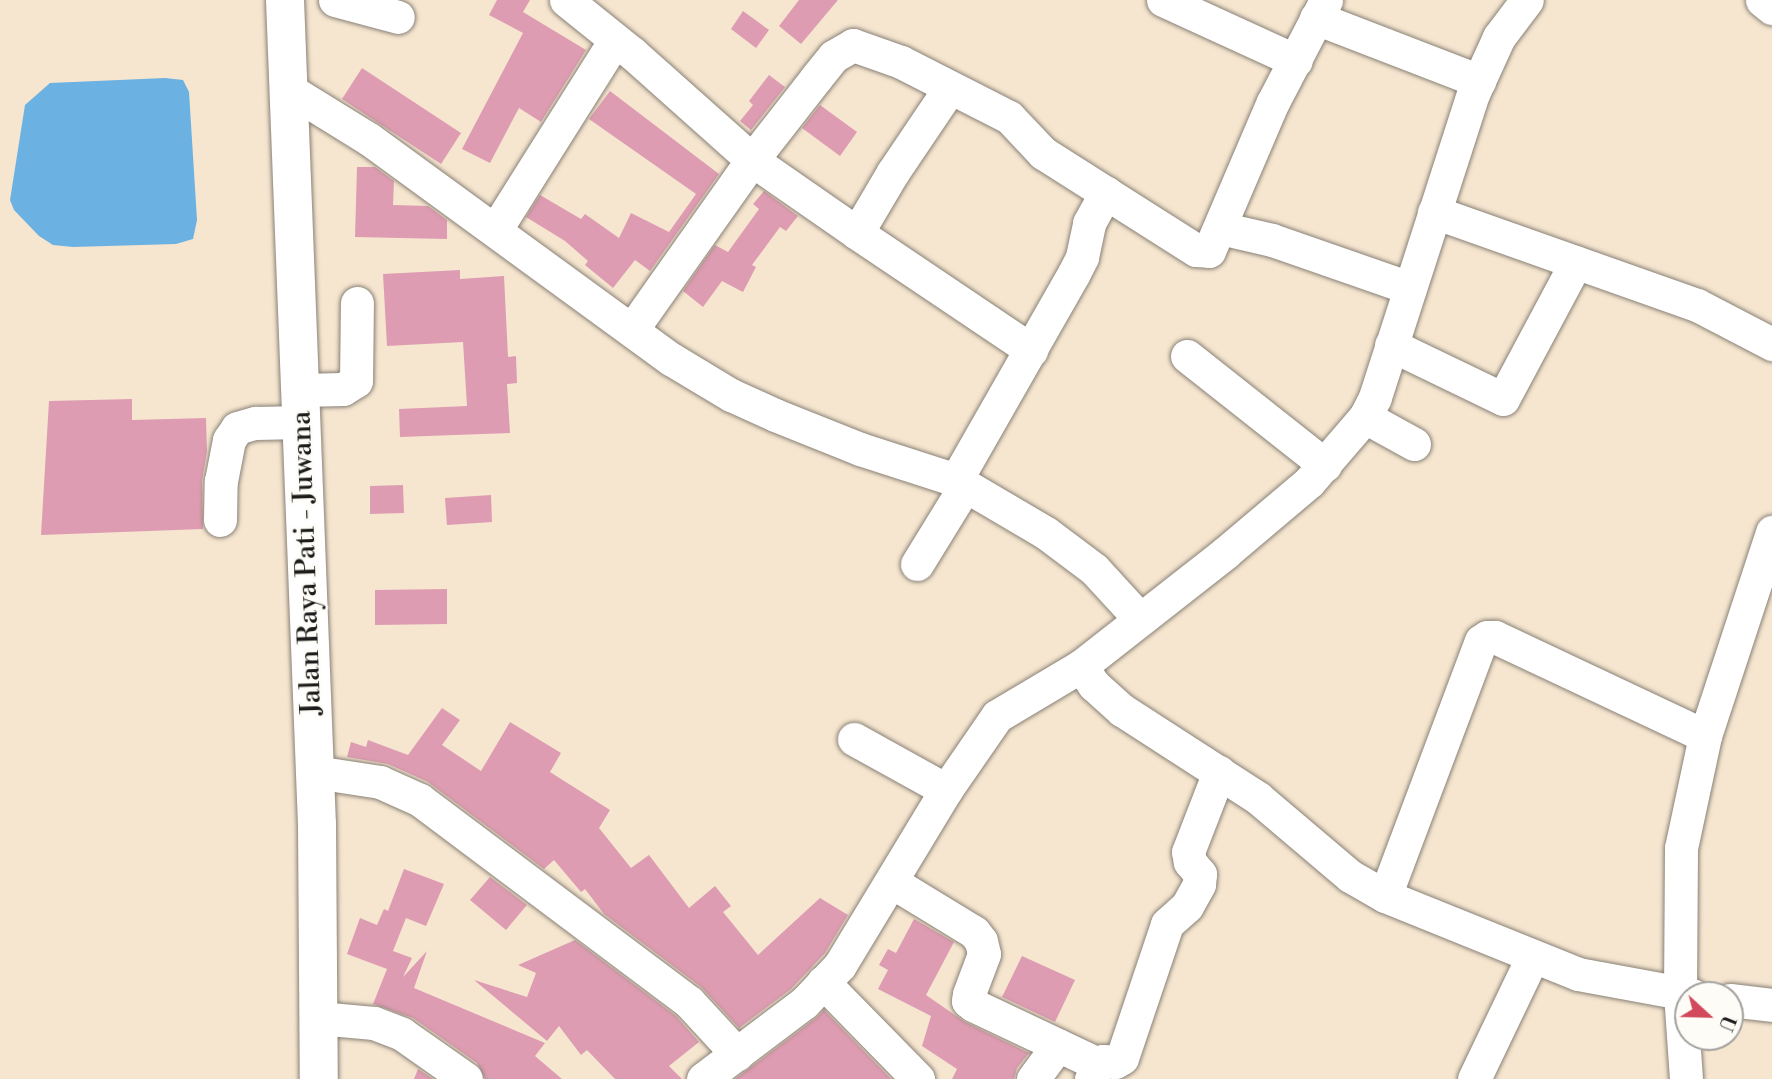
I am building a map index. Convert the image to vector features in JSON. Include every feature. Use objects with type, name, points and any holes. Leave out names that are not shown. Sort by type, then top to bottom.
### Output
[{"type":"main road","name":"Jalan Raya Pati - Juwana","points":[[285,0],[315,772],[319,1079]]},
{"type":"street","points":[[335,0],[398,17]]},
{"type":"street","points":[[566,0],[752,160],[1031,350]]},
{"type":"street","points":[[1163,0],[1296,61]]},
{"type":"street","points":[[703,1079],[804,1003],[840,965],[946,790],[997,716],[1081,666],[1290,500],[1325,465],[1365,417],[1375,397],[1479,81],[1499,37],[1527,0]]},
{"type":"street","points":[[1762,0],[1772,8]]},
{"type":"street","points":[[633,328],[752,160],[816,78],[845,47],[862,46],[901,62],[949,89],[1009,117],[1043,153],[1196,250],[1209,251],[1273,102],[1321,9],[1479,81]]},
{"type":"street","points":[[496,229],[615,40]]},
{"type":"street","points":[[288,89],[369,139],[633,328],[671,359],[731,396],[860,449],[961,483],[1046,533],[1094,569],[1140,619]]},
{"type":"street","points":[[857,233],[893,172],[949,89]]},
{"type":"street","points":[[917,564],[1082,257],[1089,223],[1106,192]]},
{"type":"street","points":[[1434,212],[1697,305],[1772,344]]},
{"type":"street","points":[[1220,228],[1272,240],[1410,288]]},
{"type":"street","points":[[1391,345],[1503,399],[1576,262]]},
{"type":"street","points":[[220,520],[221,481],[229,440],[237,428],[301,406],[356,381],[357,303]]},
{"type":"street","points":[[1187,356],[1325,465]]},
{"type":"street","points":[[1365,417],[1414,444]]},
{"type":"street","points":[[1686,981],[1681,848],[1705,736],[1772,532]]},
{"type":"street","points":[[1385,896],[1481,641],[1487,638],[1495,637],[1705,736]]},
{"type":"street","points":[[1081,666],[1094,685],[1122,710],[1258,798],[1350,876],[1385,896],[1532,958],[1578,974],[1674,992]]},
{"type":"street","points":[[854,739],[946,790]]},
{"type":"street","points":[[315,772],[380,782],[420,800],[689,1002],[737,1054]]},
{"type":"street","points":[[892,882],[974,932],[981,941],[984,954],[968,1001],[1058,1045],[1094,1071],[1122,1058],[1167,924],[1187,906],[1199,884],[1200,873],[1191,862],[1188,852],[1219,772]]},
{"type":"street","points":[[1474,1079],[1532,958]]},
{"type":"street","points":[[823,982],[910,1076]]},
{"type":"street","points":[[1744,1002],[1772,1005]]},
{"type":"street","points":[[318,1018],[374,1023],[402,1034],[466,1079]]},
{"type":"street","points":[[1033,1079],[1058,1045]]},
{"type":"street","points":[[1686,1051],[1686,1079]]},
{"type":"water","points":[[165,78],[183,80],[189,92],[197,220],[193,239],[176,244],[73,247],[53,245],[39,236],[14,210],[10,200],[25,105],[50,83]]},
{"type":"building","points":[[497,0],[530,0],[523,12],[586,50],[541,122],[519,108],[490,163],[462,149],[523,33],[489,15]]},
{"type":"building","points":[[799,0],[838,0],[801,44],[779,26]]},
{"type":"building","points":[[743,11],[769,30],[756,48],[731,29]]},
{"type":"building","points":[[362,68],[461,133],[441,164],[342,99]]},
{"type":"building","points":[[769,75],[785,87],[751,130],[740,121],[753,105],[749,101]]},
{"type":"building","points":[[610,91],[719,174],[650,271],[635,260],[613,288],[585,265],[588,261],[565,241],[526,217],[540,195],[581,219],[585,214],[619,238],[631,213],[669,232],[696,194],[589,119]]},
{"type":"building","points":[[820,105],[857,132],[840,156],[802,128]]},
{"type":"building","points":[[357,167],[375,167],[394,181],[393,205],[428,206],[447,220],[447,239],[355,237]]},
{"type":"building","points":[[764,191],[798,216],[786,231],[780,227],[752,265],[756,267],[743,292],[722,281],[703,307],[683,291],[715,245],[728,252],[759,209],[753,204]]},
{"type":"building","points":[[460,270],[460,279],[504,276],[508,357],[516,356],[517,383],[507,384],[510,433],[400,437],[399,409],[467,406],[463,342],[387,346],[383,274]]},
{"type":"building","points":[[132,399],[132,420],[206,418],[207,451],[202,481],[203,529],[41,535],[49,401]]},
{"type":"building","points":[[403,485],[404,513],[370,514],[370,486]]},
{"type":"building","points":[[491,495],[492,522],[447,525],[445,498]]},
{"type":"building","points":[[447,589],[447,624],[375,625],[375,590]]},
{"type":"building","points":[[442,708],[460,720],[442,745],[481,771],[510,722],[561,753],[550,772],[610,810],[599,828],[631,868],[649,855],[689,908],[715,886],[731,906],[723,912],[758,955],[820,898],[848,915],[825,953],[791,989],[739,1028],[701,987],[604,914],[585,889],[581,892],[554,860],[544,869],[428,782],[388,764],[347,757],[351,742],[366,747],[368,740],[408,755]]},
{"type":"building","points":[[404,869],[444,884],[426,926],[406,918],[393,951],[412,958],[403,977],[427,951],[414,988],[545,1043],[535,1056],[562,1079],[485,1079],[477,1063],[413,1018],[373,1004],[387,969],[347,954],[360,918],[377,925],[384,909],[388,911]]},
{"type":"building","points":[[490,877],[527,905],[506,930],[470,900]]},
{"type":"building","points":[[914,919],[954,942],[926,995],[965,1022],[1029,1053],[1017,1068],[1014,1079],[952,1079],[957,1069],[922,1046],[931,1016],[878,989],[888,970],[879,965],[888,949],[896,953]]},
{"type":"building","points":[[575,940],[676,1016],[699,1042],[669,1066],[682,1079],[615,1079],[587,1050],[581,1055],[559,1026],[547,1041],[474,980],[527,997],[536,973],[518,965]]},
{"type":"building","points":[[1022,956],[1075,980],[1055,1022],[1002,997]]},
{"type":"building","points":[[824,1010],[891,1079],[735,1079],[816,1018]]},
{"type":"building","points":[[418,1069],[433,1079],[414,1079]]}]
